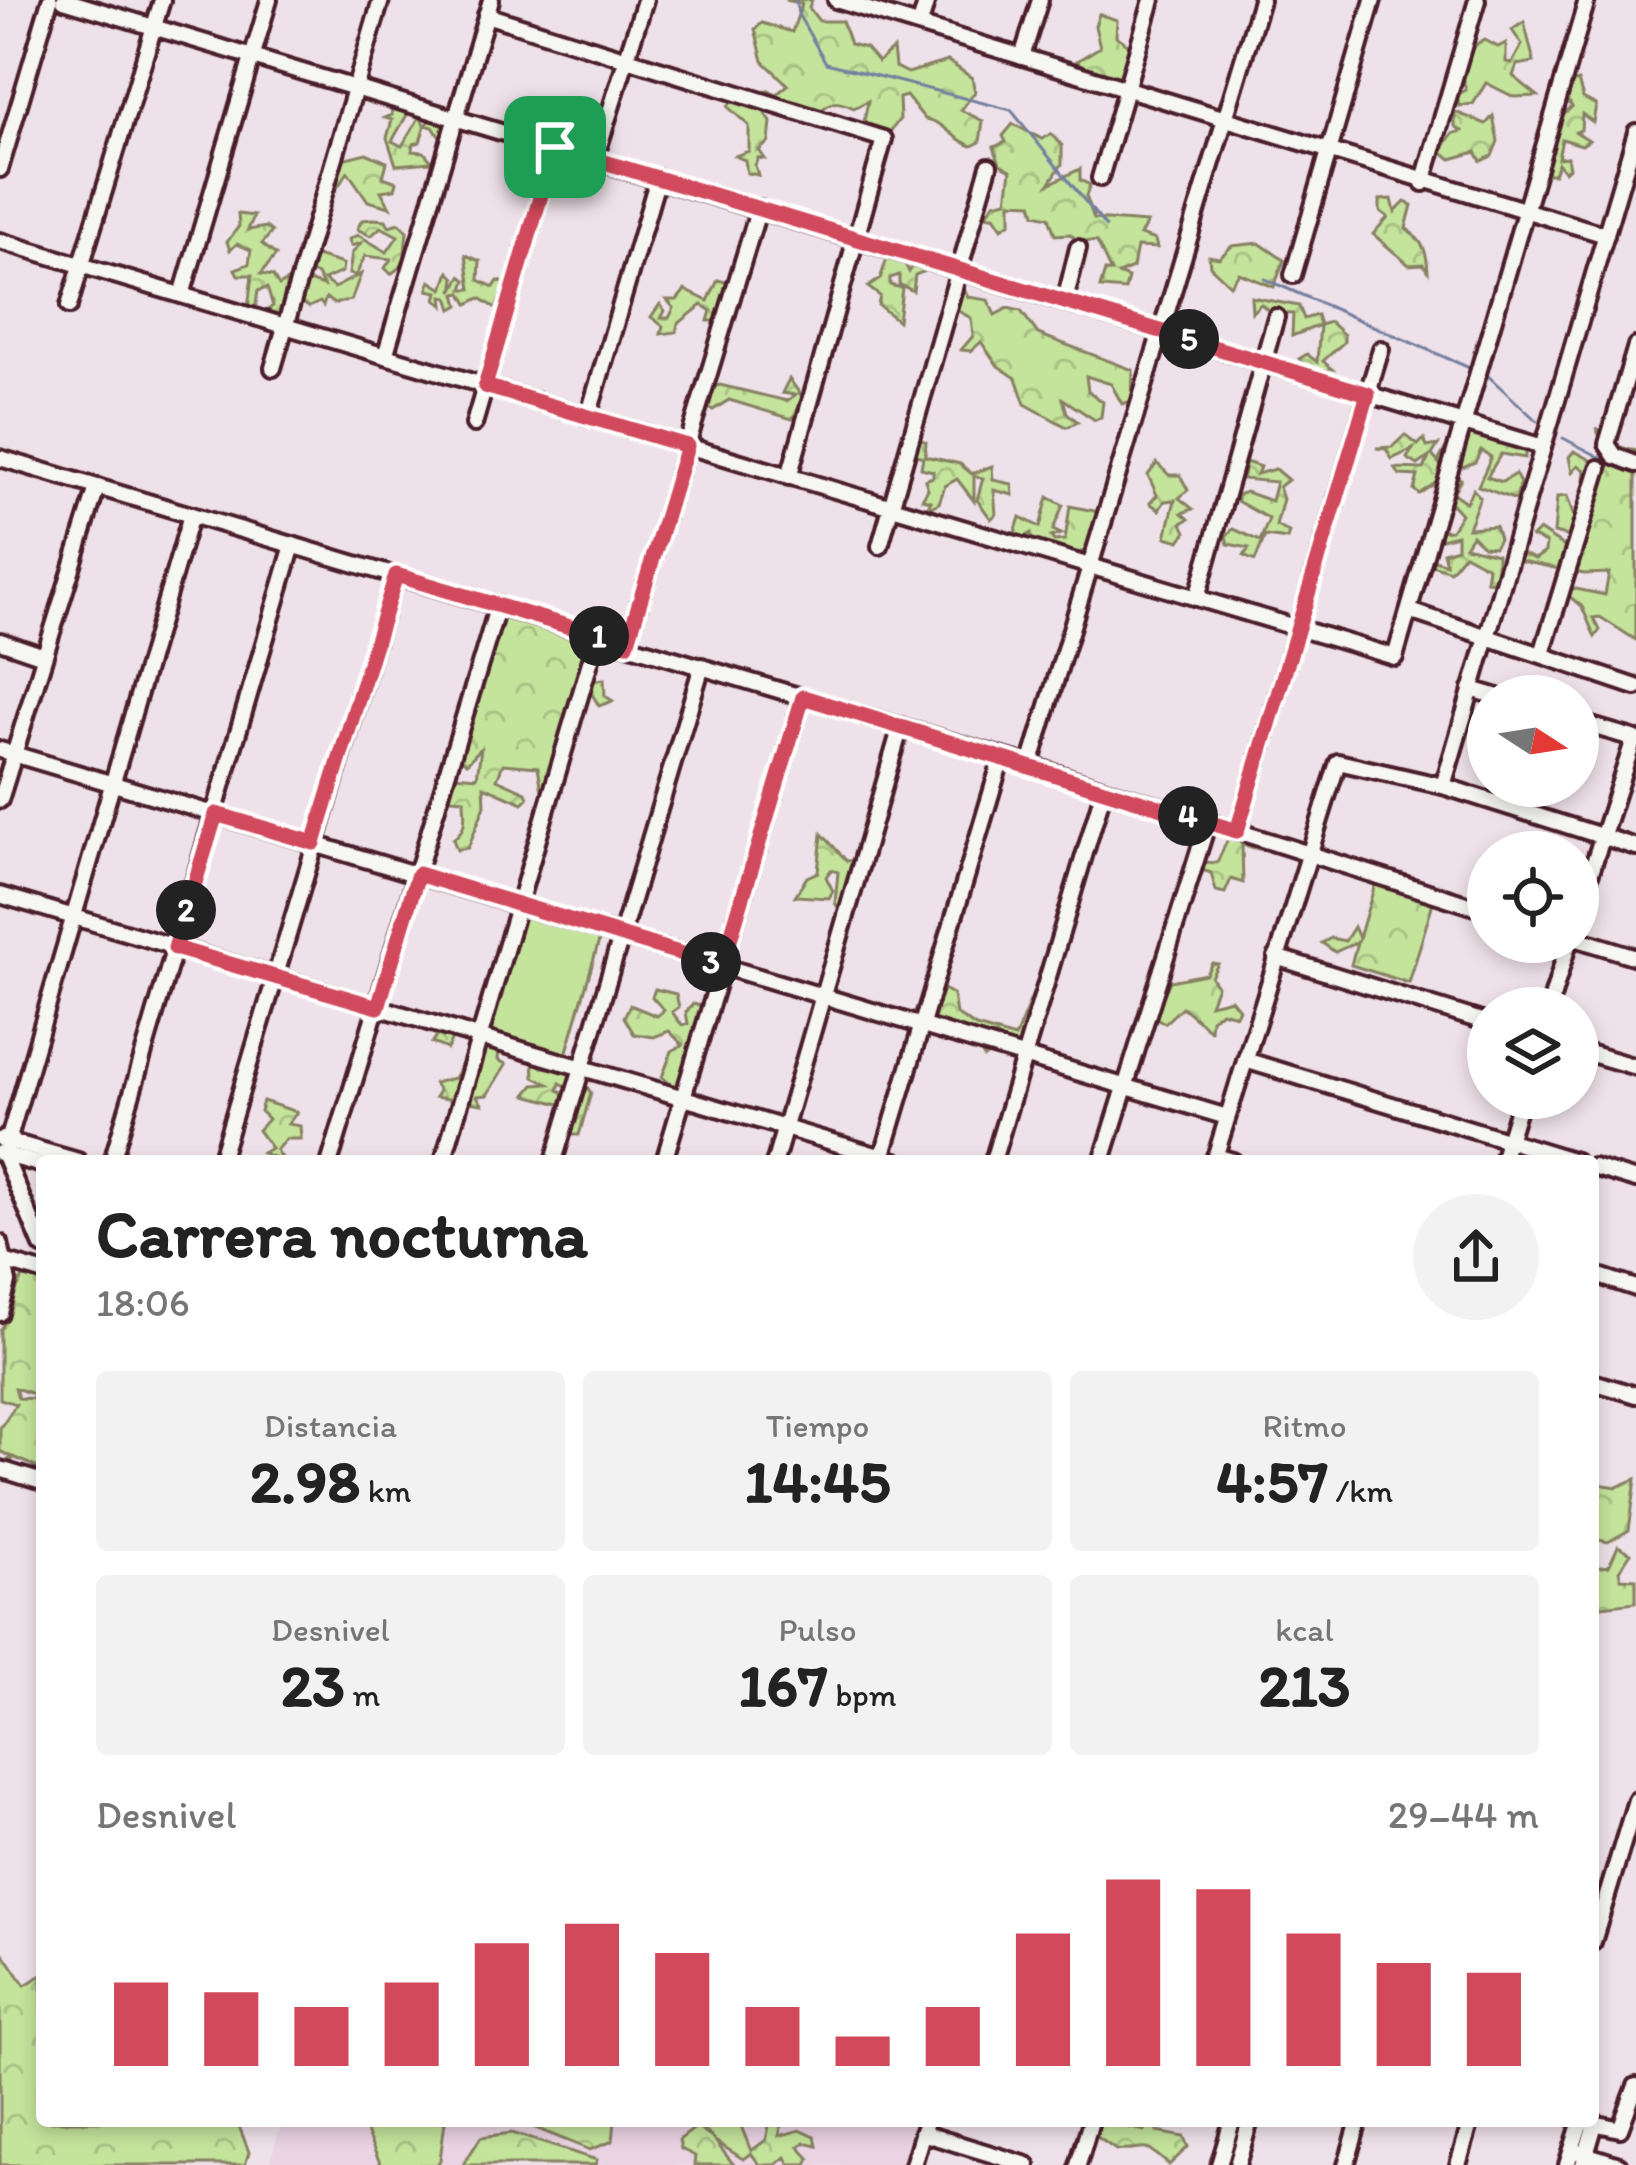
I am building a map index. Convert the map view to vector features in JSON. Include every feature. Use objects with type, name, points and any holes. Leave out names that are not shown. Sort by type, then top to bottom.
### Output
[{"type":"street","points":[[0,169],[50,0]]},
{"type":"street","points":[[64,0],[1543,447]]},
{"type":"street","points":[[69,306],[162,0]]},
{"type":"street","points":[[182,296],[269,0]]},
{"type":"street","points":[[273,368],[380,0]]},
{"type":"street","points":[[595,159],[644,0]]},
{"type":"street","points":[[836,0],[1423,183],[1606,235]]},
{"type":"street","points":[[920,24],[927,0]]},
{"type":"street","points":[[1022,57],[1040,0]]},
{"type":"street","points":[[1100,178],[1152,0]]},
{"type":"street","points":[[1030,765],[1262,0]]},
{"type":"street","points":[[1293,275],[1373,0]]},
{"type":"street","points":[[1423,183],[1477,0]]},
{"type":"street","points":[[0,241],[1395,657],[1587,0]]},
{"type":"street","points":[[385,356],[488,8],[626,59],[884,139],[790,477]]},
{"type":"street","points":[[1475,675],[1636,132]]},
{"type":"street","points":[[474,424],[555,147]]},
{"type":"street","points":[[880,546],[989,166]]},
{"type":"street","points":[[588,417],[658,178]]},
{"type":"street","points":[[627,644],[759,208]]},
{"type":"street","points":[[1065,301],[1078,248]]},
{"type":"street","points":[[1197,598],[1267,363],[1276,317]]},
{"type":"street","points":[[1636,346],[1607,444],[1615,456],[1636,464]]},
{"type":"street","points":[[1237,831],[1381,349]]},
{"type":"street","points":[[0,458],[1030,765],[1467,905]]},
{"type":"street","points":[[1542,654],[1599,468]]},
{"type":"street","points":[[0,800],[7,752],[44,656],[98,487]]},
{"type":"street","points":[[36,1231],[3,1147],[75,918],[191,515]]},
{"type":"street","points":[[114,1155],[293,545]]},
{"type":"street","points":[[222,1155],[396,575]]},
{"type":"street","points":[[332,1155],[498,605]]},
{"type":"street","points":[[1410,611],[1636,687]]},
{"type":"street","points":[[445,1155],[598,635]]},
{"type":"street","points":[[0,641],[44,656]]},
{"type":"street","points":[[556,1155],[701,666]]},
{"type":"street","points":[[666,1155],[803,697]]},
{"type":"street","points":[[1443,786],[1467,703]]},
{"type":"street","points":[[777,1155],[901,726]]},
{"type":"street","points":[[1599,728],[1635,739],[1599,843]]},
{"type":"street","points":[[7,752],[1227,1117]]},
{"type":"street","points":[[887,1155],[921,1025],[1002,757]]},
{"type":"street","points":[[1215,1155],[1338,762],[1443,786],[1636,847]]},
{"type":"street","points":[[995,1155],[1104,789]]},
{"type":"street","points":[[1104,1155],[1208,822]]},
{"type":"street","points":[[0,895],[870,1155]]},
{"type":"street","points":[[1599,946],[1636,957]]},
{"type":"street","points":[[1276,957],[1467,1016]]},
{"type":"street","points":[[1599,1056],[1636,1066]]},
{"type":"street","points":[[1245,1060],[1555,1155]]},
{"type":"street","points":[[1504,1155],[1515,1119]]},
{"type":"street","points":[[3,1147],[45,1155]]},
{"type":"street","points":[[3,1147],[36,1162]]},
{"type":"street","points":[[1599,1168],[1636,1180]]},
{"type":"street","points":[[0,1243],[0,1313]]},
{"type":"street","points":[[3,1261],[36,1270]]},
{"type":"street","points":[[1599,1276],[1636,1288]]},
{"type":"street","points":[[1599,1384],[1636,1395]]},
{"type":"street","points":[[0,1469],[36,1480]]},
{"type":"street","points":[[1599,1922],[1636,1800]]},
{"type":"street","points":[[1599,2124],[1624,2127],[1636,2086]]},
{"type":"street","points":[[913,2165],[924,2127],[1027,2165]]},
{"type":"street","points":[[1078,2165],[1089,2127]]},
{"type":"street","points":[[1219,2165],[1230,2127]]},
{"type":"street","points":[[1237,2165],[1248,2127]]},
{"type":"street","points":[[1346,2165],[1357,2127]]},
{"type":"street","points":[[1458,2165],[1469,2127]]},
{"type":"street","points":[[1586,2127],[1577,2159],[1618,2165]]},
{"type":"shaded area","points":[[280,2127],[912,2127],[910,2137],[915,2143],[909,2165],[269,2165]]},
{"type":"green space","points":[[786,0],[812,0],[809,8],[819,21],[842,21],[850,44],[866,48],[878,62],[893,49],[895,67],[908,73],[948,61],[972,78],[975,92],[961,110],[983,121],[980,142],[972,146],[925,119],[906,96],[899,98],[900,119],[888,134],[864,122],[868,101],[854,108],[833,103],[815,115],[760,95],[768,90],[777,94],[788,85],[763,61],[755,29],[762,23],[792,32],[802,4]]},
{"type":"green space","points":[[1099,14],[1117,20],[1116,36],[1135,49],[1125,78],[1099,72],[1093,76],[1077,61],[1100,47],[1095,26]]},
{"type":"green space","points":[[1524,22],[1534,62],[1517,65],[1513,76],[1538,96],[1514,97],[1486,83],[1473,104],[1459,106],[1457,95],[1466,90],[1464,68],[1473,48],[1485,40],[1498,47],[1506,43],[1506,62],[1512,63],[1522,45],[1512,30]]},
{"type":"green space","points":[[1578,81],[1583,98],[1596,105],[1593,122],[1582,114],[1581,130],[1576,132],[1589,140],[1582,145],[1562,139],[1558,158],[1567,157],[1569,168],[1564,171],[1558,163],[1554,174],[1547,174],[1556,120],[1572,107],[1566,97],[1571,83]]},
{"type":"green space","points":[[733,98],[769,108],[764,112],[771,122],[769,142],[759,150],[765,159],[758,158],[758,175],[747,173],[745,160],[735,156],[749,151],[749,126],[728,107]]},
{"type":"green space","points":[[391,107],[408,113],[392,141],[402,146],[420,116],[424,125],[433,119],[446,127],[442,139],[425,125],[420,142],[414,144],[412,151],[424,152],[432,162],[396,165],[387,138],[392,120],[385,118],[392,115]]},
{"type":"green space","points":[[1455,112],[1486,124],[1493,116],[1498,141],[1492,156],[1481,161],[1476,152],[1451,159],[1441,151],[1452,134],[1462,131],[1455,126]]},
{"type":"green space","points":[[1013,124],[1042,139],[1051,134],[1062,145],[1062,164],[1049,184],[1080,169],[1080,180],[1090,185],[1086,196],[1094,219],[1147,223],[1140,235],[1155,240],[1157,248],[1137,247],[1133,268],[1118,274],[1128,278],[1125,290],[1100,288],[1105,271],[1111,272],[1097,242],[1087,241],[1085,247],[1070,234],[1055,235],[1049,217],[1035,214],[1032,203],[1011,202],[1011,222],[1002,228],[994,216],[986,216],[994,203],[1007,200],[1011,170],[1000,164],[994,147],[1006,142],[1003,136]]},
{"type":"green space","points":[[366,153],[387,162],[383,177],[397,182],[395,189],[381,191],[390,207],[368,201],[348,172],[335,191],[328,189],[338,160]]},
{"type":"green space","points":[[1392,199],[1395,212],[1405,202],[1412,205],[1406,228],[1423,246],[1428,271],[1423,264],[1409,265],[1373,234],[1388,217],[1380,211],[1380,200]]},
{"type":"green space","points":[[238,214],[254,216],[248,230],[266,227],[272,232],[262,244],[276,255],[261,274],[273,276],[279,286],[287,281],[280,317],[265,312],[273,306],[267,288],[258,291],[255,310],[248,309],[252,275],[238,275],[235,269],[249,264],[251,250],[237,244],[230,250],[227,242],[239,226]]},
{"type":"green space","points":[[362,220],[386,220],[389,226],[399,223],[407,231],[404,264],[391,274],[385,268],[391,259],[365,256],[356,275],[349,274],[352,253],[361,243],[351,246],[349,239],[358,235],[387,252],[398,236],[381,227],[371,236],[357,229]]},
{"type":"green space","points":[[1259,243],[1284,260],[1274,287],[1239,273],[1230,285],[1210,266],[1209,256],[1219,258],[1232,246]]},
{"type":"green space","points":[[889,253],[902,258],[909,272],[916,260],[930,269],[915,275],[913,291],[899,284],[899,275],[890,278],[890,285],[902,288],[898,321],[878,305],[880,296],[868,287],[880,279]]},
{"type":"green space","points":[[313,255],[343,264],[342,272],[324,280],[334,288],[361,274],[351,300],[334,304],[326,298],[323,306],[320,302],[309,307],[297,300],[305,280],[323,286],[317,275],[307,271]]},
{"type":"green space","points":[[466,255],[480,261],[479,280],[494,287],[498,281],[506,283],[496,308],[480,298],[468,304],[462,293],[456,294],[459,305],[452,309],[448,297],[443,296],[444,306],[436,299],[438,292],[428,290],[430,281],[443,289],[449,272],[455,278],[453,291],[461,276],[466,280],[463,289],[471,289]]},
{"type":"green space","points":[[718,280],[729,283],[716,321],[708,321],[711,311],[702,305],[678,324],[676,332],[661,334],[663,326],[651,317],[660,304],[665,311],[661,318],[669,318],[674,308],[667,300],[677,300],[685,290],[708,301]]},
{"type":"green space","points":[[960,282],[968,297],[988,300],[995,315],[1008,308],[1021,311],[1038,334],[1133,370],[1132,401],[1122,404],[1111,384],[1086,376],[1088,391],[1103,402],[1101,417],[1095,420],[1063,399],[1067,413],[1078,422],[1067,427],[1025,404],[1016,378],[998,366],[981,342],[971,351],[961,350],[973,336],[971,318],[949,306]]},
{"type":"green space","points":[[1251,297],[1299,306],[1304,319],[1317,315],[1320,325],[1292,336],[1293,314],[1271,313],[1261,304],[1252,312]]},
{"type":"green space","points":[[1330,322],[1344,335],[1344,342],[1323,361],[1333,370],[1308,371],[1299,359],[1307,354],[1317,362],[1320,325]]},
{"type":"green space","points":[[789,379],[804,399],[792,419],[729,400],[713,410],[705,407],[712,387],[720,385],[787,401],[795,395],[782,393]]},
{"type":"green space","points":[[1438,421],[1461,427],[1440,480],[1419,494],[1414,490],[1418,476],[1400,475],[1395,468],[1424,469],[1429,457],[1418,465],[1407,458],[1413,449],[1392,459],[1386,449],[1376,448],[1392,447],[1405,435],[1418,445],[1424,439],[1427,447],[1438,445],[1432,455],[1442,467],[1439,460],[1454,432]]},
{"type":"green space","points":[[1596,428],[1620,447],[1636,451],[1636,640],[1600,617],[1593,618],[1600,630],[1595,637],[1582,607],[1569,596],[1571,588],[1605,595],[1609,573],[1584,574],[1516,560],[1518,552],[1535,559],[1545,552],[1546,543],[1532,537],[1539,530],[1568,549],[1574,538],[1554,533],[1557,497],[1567,496],[1573,514],[1596,506],[1590,478],[1584,479],[1585,470],[1578,465],[1572,472],[1569,457],[1574,451],[1593,461],[1604,459],[1606,451]]},
{"type":"green space","points":[[1465,433],[1525,448],[1525,458],[1501,454],[1487,477],[1502,482],[1515,474],[1520,483],[1516,500],[1478,486],[1491,457],[1481,450],[1475,462],[1455,470]]},
{"type":"green space","points":[[918,438],[926,442],[925,456],[960,464],[972,474],[992,466],[993,480],[1012,484],[1013,495],[994,490],[996,514],[991,519],[977,500],[983,478],[974,476],[974,501],[957,479],[945,486],[939,503],[926,509],[931,501],[922,499],[928,489],[925,480],[933,477],[933,471],[921,468],[923,457],[913,454]]},
{"type":"green space","points":[[1246,462],[1260,467],[1257,474],[1275,469],[1288,480],[1279,487],[1283,499],[1276,526],[1289,532],[1287,539],[1265,536],[1255,561],[1244,556],[1249,548],[1228,544],[1226,536],[1233,529],[1260,541],[1269,519],[1237,501],[1237,495],[1246,492],[1271,501],[1276,482],[1242,479]]},
{"type":"green space","points":[[1157,463],[1169,475],[1180,475],[1188,490],[1179,498],[1193,509],[1182,513],[1189,519],[1182,523],[1186,532],[1180,541],[1166,537],[1175,500],[1165,501],[1159,510],[1150,503],[1157,495],[1148,475]]},
{"type":"green space","points":[[1454,475],[1461,479],[1453,493],[1466,502],[1473,489],[1480,497],[1468,528],[1495,526],[1499,539],[1494,547],[1483,546],[1472,535],[1465,546],[1497,554],[1497,582],[1486,581],[1488,567],[1464,554],[1450,571],[1432,565],[1425,576],[1429,558],[1446,564],[1443,552],[1457,548],[1457,535],[1433,541],[1438,531],[1451,530],[1461,514],[1452,504],[1444,512]]},
{"type":"green space","points":[[1048,497],[1063,505],[1053,530],[1061,534],[1051,537],[1054,541],[1065,540],[1070,506],[1099,512],[1091,547],[1077,554],[1058,547],[1053,551],[1031,542],[1031,533],[1024,537],[1015,533],[1020,517],[1040,527]]},
{"type":"green space","points":[[501,606],[598,635],[591,681],[604,679],[605,696],[613,701],[599,706],[592,694],[581,703],[572,754],[538,826],[543,797],[538,767],[503,764],[497,779],[526,792],[528,798],[523,803],[484,786],[485,805],[468,848],[457,850],[453,839],[465,815],[464,799],[450,798],[455,775],[477,777],[481,748],[467,763],[457,756],[467,739],[462,737]]},
{"type":"green space","points":[[1250,824],[1268,846],[1262,850],[1242,845],[1243,883],[1231,879],[1225,893],[1216,891],[1211,873],[1202,870],[1205,862],[1217,863],[1231,832]]},
{"type":"green space","points":[[822,834],[847,861],[857,860],[841,911],[835,903],[838,872],[831,870],[826,877],[833,891],[829,898],[795,896],[807,877],[818,872]]},
{"type":"green space","points":[[1376,881],[1434,899],[1409,983],[1351,965],[1357,942],[1335,952],[1322,943],[1331,938],[1345,941],[1354,927],[1359,938]]},
{"type":"green space","points":[[524,913],[601,934],[565,1058],[489,1035]]},
{"type":"green space","points":[[1212,963],[1218,964],[1211,977],[1217,986],[1210,1004],[1231,999],[1239,1009],[1236,1015],[1221,1011],[1211,1019],[1210,1030],[1182,1007],[1165,1023],[1154,1017],[1170,981],[1206,974]]},
{"type":"green space","points":[[1040,976],[1046,976],[1037,1017],[1043,1029],[1017,1050],[995,1036],[982,1038],[988,1055],[984,1058],[980,1050],[956,1046],[933,1027],[939,986],[953,995],[956,1014],[976,1027],[1015,1038]]},
{"type":"green space","points":[[655,989],[676,994],[679,1007],[672,1012],[682,1025],[688,1024],[686,1012],[693,1004],[703,1006],[686,1088],[677,1090],[662,1077],[672,1051],[683,1045],[669,1031],[654,1037],[634,1034],[624,1017],[630,1005],[657,1016],[664,1010],[652,997]]},
{"type":"green space","points":[[449,1032],[499,1050],[498,1060],[506,1064],[487,1095],[477,1096],[482,1104],[435,1097],[439,1091],[434,1083],[454,1078],[472,1046],[453,1037],[447,1049],[432,1043],[439,1033]]},
{"type":"green space","points":[[533,1061],[542,1067],[571,1070],[570,1088],[560,1083],[558,1090],[568,1094],[587,1087],[591,1093],[579,1135],[568,1135],[560,1104],[526,1095],[534,1085],[548,1084],[534,1077]]},
{"type":"green space","points":[[263,1101],[297,1112],[288,1124],[300,1126],[301,1139],[286,1139],[276,1150],[279,1155],[262,1153],[271,1148],[258,1130],[268,1119],[260,1111]]},
{"type":"green space","points":[[24,1276],[36,1280],[36,1395],[15,1388],[18,1398],[36,1399],[36,1467],[13,1457],[10,1468],[5,1463],[12,1457],[0,1451],[0,1428],[16,1404],[0,1399],[0,1331]]},
{"type":"green space","points":[[1636,1479],[1629,1530],[1608,1542],[1599,1540],[1599,1484],[1617,1487]]},
{"type":"green space","points":[[1618,1546],[1631,1553],[1619,1571],[1621,1578],[1636,1579],[1636,1602],[1599,1606],[1599,1567],[1609,1566]]},
{"type":"green space","points":[[0,1948],[25,1985],[36,1979],[36,2127],[239,2127],[249,2152],[245,2165],[0,2165]]},
{"type":"green space","points":[[364,2127],[444,2127],[437,2165],[381,2165]]},
{"type":"green space","points":[[533,2127],[614,2127],[613,2141],[590,2150]]},
{"type":"green space","points":[[696,2127],[715,2140],[700,2127],[741,2127],[751,2151],[766,2140],[769,2127],[781,2127],[779,2136],[800,2130],[815,2137],[817,2146],[805,2143],[799,2147],[810,2159],[807,2165],[790,2165],[786,2157],[776,2165],[760,2165],[751,2153],[743,2159],[715,2141],[734,2165],[694,2165],[695,2156],[681,2149],[679,2140]]},
{"type":"green space","points":[[1094,2127],[1145,2131],[1145,2127],[1157,2127],[1157,2132],[1184,2137],[1188,2147],[1169,2165],[1148,2149],[1116,2150],[1090,2132]]},
{"type":"green space","points":[[512,2133],[597,2160],[595,2165],[463,2165],[481,2137]]},
{"type":"waterway","points":[[796,0],[798,14],[826,63],[1011,110],[1106,227]]},
{"type":"waterway","points":[[1265,279],[1472,369]]},
{"type":"waterway","points":[[1486,374],[1537,421]]},
{"type":"waterway","points":[[1563,438],[1621,468]]},
{"type":"route","points":[[555,147],[1368,394],[1237,831],[803,697],[722,966],[418,874],[378,1007],[175,948],[216,814],[314,843],[396,575],[627,644],[687,446],[485,386],[555,147]]}]
